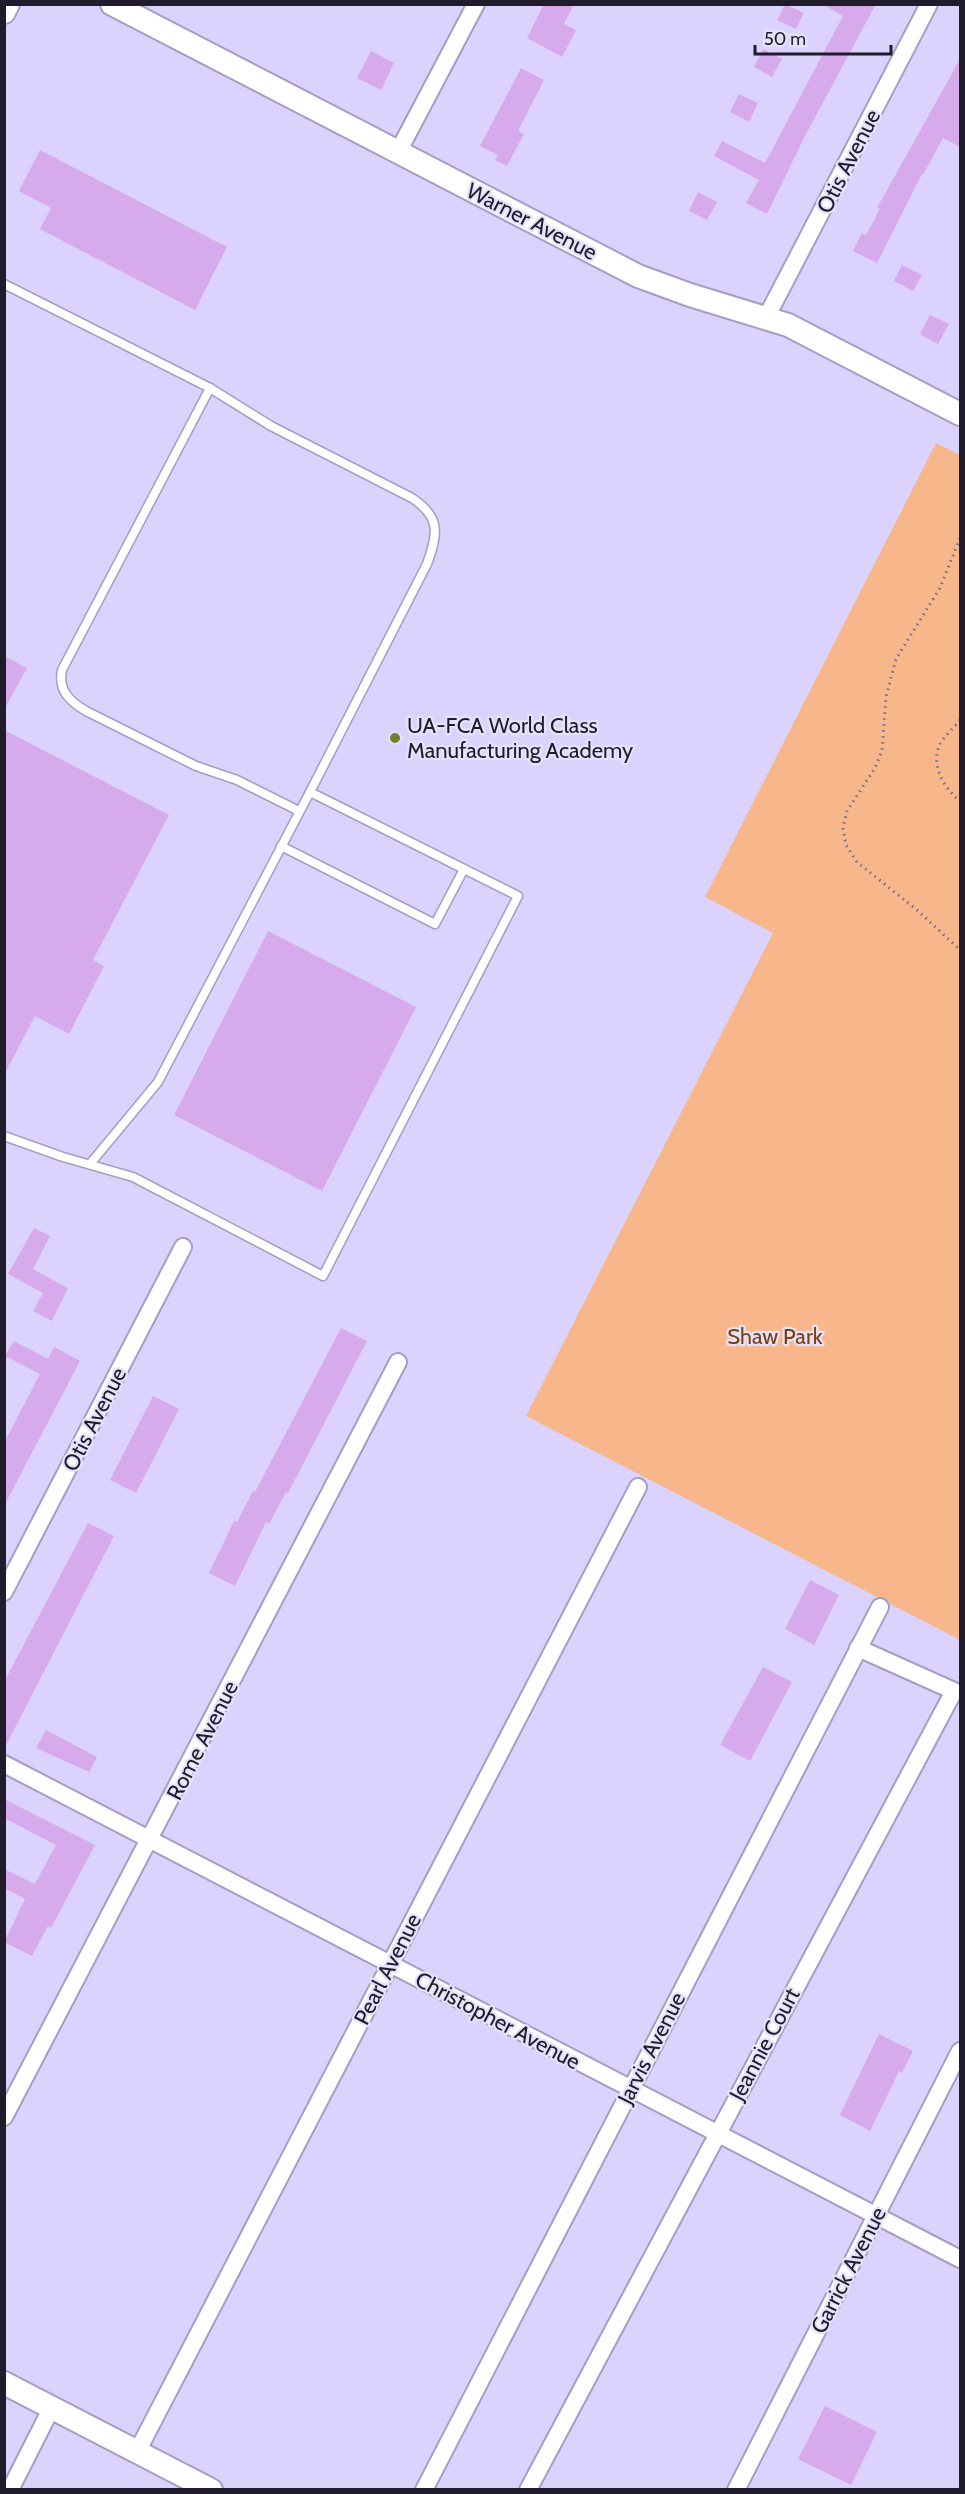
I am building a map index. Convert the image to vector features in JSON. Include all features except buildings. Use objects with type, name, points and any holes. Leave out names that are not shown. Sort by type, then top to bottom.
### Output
[{"type":"street","points":[[4,12],[9,4]]},
{"type":"street","name":"Warner Avenue","points":[[112,4],[138,10],[398,152],[638,276],[690,296],[788,326],[960,414]]},
{"type":"street","points":[[398,152],[476,4]]},
{"type":"street","name":"Otis Avenue","points":[[766,318],[929,4]]},
{"type":"street","name":"Otis Avenue","points":[[4,1592],[183,1247]]},
{"type":"street","name":"Rome Avenue","points":[[4,2117],[398,1362]]},
{"type":"street","name":"Pearl Avenue","points":[[137,2452],[638,1487]]},
{"type":"street","name":"Jarvis Avenue","points":[[424,2490],[879,1607]]},
{"type":"street","name":"Jeannie Court","points":[[528,2490],[954,1691],[858,1648]]},
{"type":"street","name":"Christopher Avenue","points":[[4,1764],[960,2259]]},
{"type":"street","name":"Garrick Avenue","points":[[736,2490],[960,2051]]},
{"type":"street","points":[[4,2383],[211,2490]]},
{"type":"street","points":[[10,2490],[52,2408]]},
{"type":"lane","points":[[4,284],[210,388],[271,426],[412,498],[427,509],[435,525],[433,548],[427,564],[158,1082],[90,1164]]},
{"type":"lane","points":[[210,388],[62,670],[62,688],[74,704],[86,711],[196,766],[237,780],[299,811]]},
{"type":"lane","points":[[4,1136],[63,1157],[133,1177],[323,1275],[518,896],[310,792]]},
{"type":"lane","points":[[281,846],[435,924],[464,869]]},
{"type":"path","points":[[960,538],[953,560],[935,598],[896,659],[886,698],[882,750],[874,768],[847,812],[843,828],[846,845],[856,862],[917,910],[960,950]]},
{"type":"path","points":[[953,560],[960,552]]},
{"type":"path","points":[[960,720],[940,745],[937,758],[944,785],[960,801]]},
{"type":"green space","name":"Shaw Park","points":[[936,443],[960,455],[960,1640],[526,1416],[773,933],[705,897]]},
{"type":"place","name":"UA-FCA World Class Manufacturing Academy","points":[[395,738]]}]
